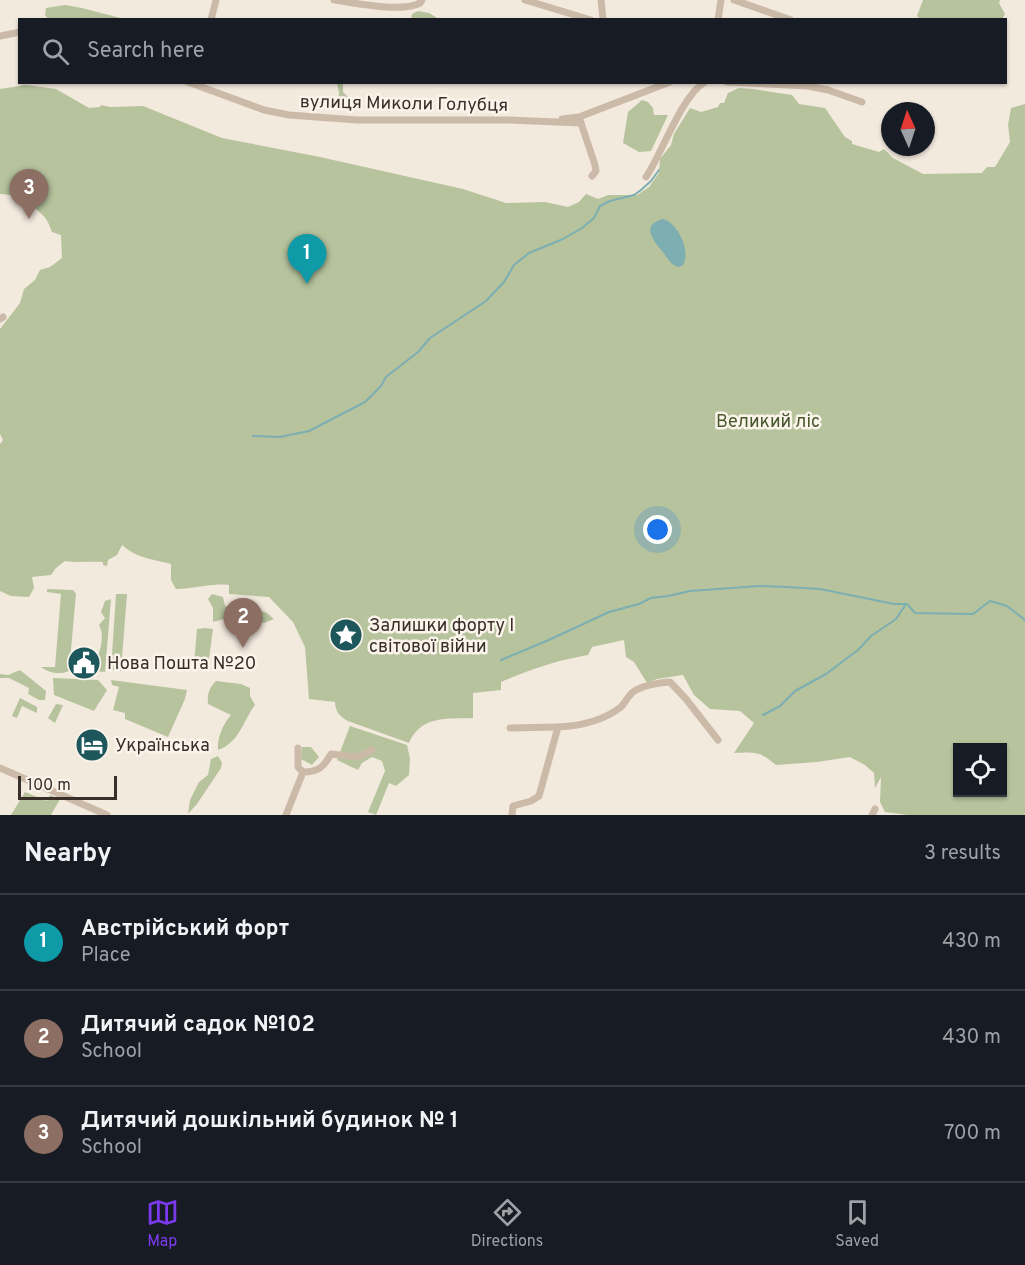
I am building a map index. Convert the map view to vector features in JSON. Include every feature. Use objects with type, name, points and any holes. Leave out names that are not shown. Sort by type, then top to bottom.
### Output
[{"type":"street","points":[[212,18],[216,0]]},
{"type":"street","points":[[334,0],[409,6],[420,3],[422,0]]},
{"type":"street","points":[[525,0],[584,18]]},
{"type":"street","points":[[601,0],[603,18]]},
{"type":"street","points":[[718,18],[721,0]]},
{"type":"street","points":[[734,0],[785,18]]},
{"type":"street","points":[[0,36],[18,32]]},
{"type":"street","name":"вулиця Миколи Голубця","points":[[193,84],[254,107],[289,116],[357,120],[553,121],[580,120],[665,84]]},
{"type":"street","points":[[646,177],[679,115],[703,84]]},
{"type":"street","points":[[768,84],[808,86],[828,90],[862,102]]},
{"type":"street","points":[[580,120],[595,165],[596,171],[592,176]]},
{"type":"street","points":[[510,728],[575,726],[605,717],[621,706],[633,692],[655,683],[670,682],[718,740]]},
{"type":"street","points":[[512,815],[513,806],[539,796],[558,727]]},
{"type":"street","points":[[298,748],[298,767],[303,772],[320,769],[331,754],[358,757],[372,750]]},
{"type":"street","points":[[0,768],[107,815]]},
{"type":"street","points":[[286,815],[303,772]]},
{"type":"green space","points":[[923,0],[1000,0],[999,3],[1005,14],[1003,18],[919,18],[917,16]]},
{"type":"green space","points":[[65,5],[120,18],[47,18],[45,15],[46,8]]},
{"type":"green space","points":[[418,11],[429,13],[437,18],[411,18],[412,14]]},
{"type":"green space","points":[[337,84],[343,84],[343,92],[350,99],[346,107],[338,106]]},
{"type":"green space","name":"Великий ліс","points":[[26,85],[56,89],[89,108],[101,105],[143,106],[222,138],[463,189],[506,203],[545,202],[568,207],[579,202],[586,194],[598,199],[608,195],[637,195],[649,187],[659,173],[660,159],[671,145],[674,134],[690,108],[701,112],[718,107],[720,103],[724,103],[728,93],[739,88],[792,95],[799,104],[825,108],[845,137],[852,141],[852,144],[881,151],[881,156],[891,156],[923,174],[982,173],[987,167],[995,167],[1010,142],[1008,125],[1011,108],[1025,104],[1025,815],[908,815],[885,812],[880,802],[881,777],[875,788],[874,773],[850,757],[776,765],[757,753],[734,753],[754,723],[740,711],[710,709],[694,695],[683,675],[647,683],[634,662],[626,657],[624,640],[592,647],[588,655],[533,669],[512,677],[501,682],[501,690],[473,693],[473,718],[444,719],[428,723],[420,727],[409,743],[348,721],[338,713],[335,702],[309,699],[305,647],[293,622],[269,597],[229,594],[229,585],[176,589],[171,580],[171,564],[139,555],[122,545],[117,555],[108,560],[107,566],[103,565],[103,562],[65,561],[51,575],[32,577],[34,588],[29,597],[11,596],[0,591],[0,444],[3,440],[0,434],[0,329],[20,303],[24,289],[35,280],[40,270],[50,267],[62,258],[61,235],[52,232],[42,214],[19,198],[0,194],[0,89]]},
{"type":"green space","points":[[642,100],[648,102],[653,108],[654,115],[668,115],[651,151],[639,152],[623,143],[628,112]]},
{"type":"green space","points":[[47,589],[73,590],[76,594],[69,671],[66,672],[51,672],[41,667],[55,667],[61,594],[47,592]]},
{"type":"green space","points":[[116,594],[127,594],[121,671],[111,670]]},
{"type":"green space","points":[[212,594],[223,597],[225,606],[233,607],[247,598],[253,608],[267,613],[274,619],[264,623],[224,619],[213,622],[213,608],[208,599]]},
{"type":"green space","points":[[111,599],[105,672],[95,671],[102,642],[99,625],[105,618],[101,612],[105,601]]},
{"type":"green space","points":[[197,629],[213,629],[208,666],[194,664]]},
{"type":"green space","points":[[20,670],[46,691],[45,700],[39,700],[28,694],[29,688],[9,678],[0,678],[0,674],[8,675]]},
{"type":"green space","points":[[53,678],[98,680],[107,690],[94,711],[54,695]]},
{"type":"green space","points":[[111,680],[187,690],[168,737],[125,719],[125,713],[113,710],[119,687],[112,685]]},
{"type":"green space","points":[[216,681],[241,684],[250,688],[250,696],[255,705],[236,737],[218,750],[221,731],[231,715],[208,704],[209,691]]},
{"type":"green space","points":[[20,698],[37,707],[37,713],[22,706],[17,718],[12,716]]},
{"type":"green space","points":[[56,704],[63,705],[55,723],[48,718]]},
{"type":"green space","points":[[350,726],[407,745],[410,759],[409,775],[396,786],[389,783],[376,815],[368,812],[385,771],[382,761],[372,757],[362,763],[358,770],[337,760]]},
{"type":"green space","points":[[302,747],[311,747],[319,757],[312,765],[301,759]]},
{"type":"green space","points":[[218,756],[222,763],[221,768],[188,814],[190,800],[199,782],[208,775],[211,759]]},
{"type":"green space","points":[[25,792],[47,801],[50,795],[60,799],[51,815],[11,815]]},
{"type":"water","points":[[663,219],[674,226],[682,238],[685,259],[683,265],[679,267],[669,261],[650,233],[652,225]]},
{"type":"waterway","points":[[253,436],[280,437],[309,431],[365,402],[381,386],[386,377],[418,352],[430,338],[486,301],[504,282],[514,265],[529,253],[563,239],[582,228],[594,218],[600,206],[634,195],[651,181],[659,170]]},
{"type":"waterway","points":[[501,660],[609,612],[639,604],[651,598],[690,591],[759,586],[820,589],[894,604],[907,604],[915,613],[973,614],[990,601],[1007,606],[1025,620]]},
{"type":"waterway","points":[[763,715],[780,706],[795,691],[826,674],[858,650],[871,636],[896,619],[906,604]]},
{"type":"place","name":"Дитячий дошкільний будинок № 1","points":[[29,219]]},
{"type":"place","name":"Австрійський форт","points":[[307,284]]},
{"type":"place","name":"Залишки форту І світової війни","points":[[346,635]]},
{"type":"place","name":"Дитячий садок №102","points":[[243,648]]},
{"type":"place","name":"Нова Пошта №20","points":[[84,663]]},
{"type":"place","name":"Українська","points":[[92,745]]}]
